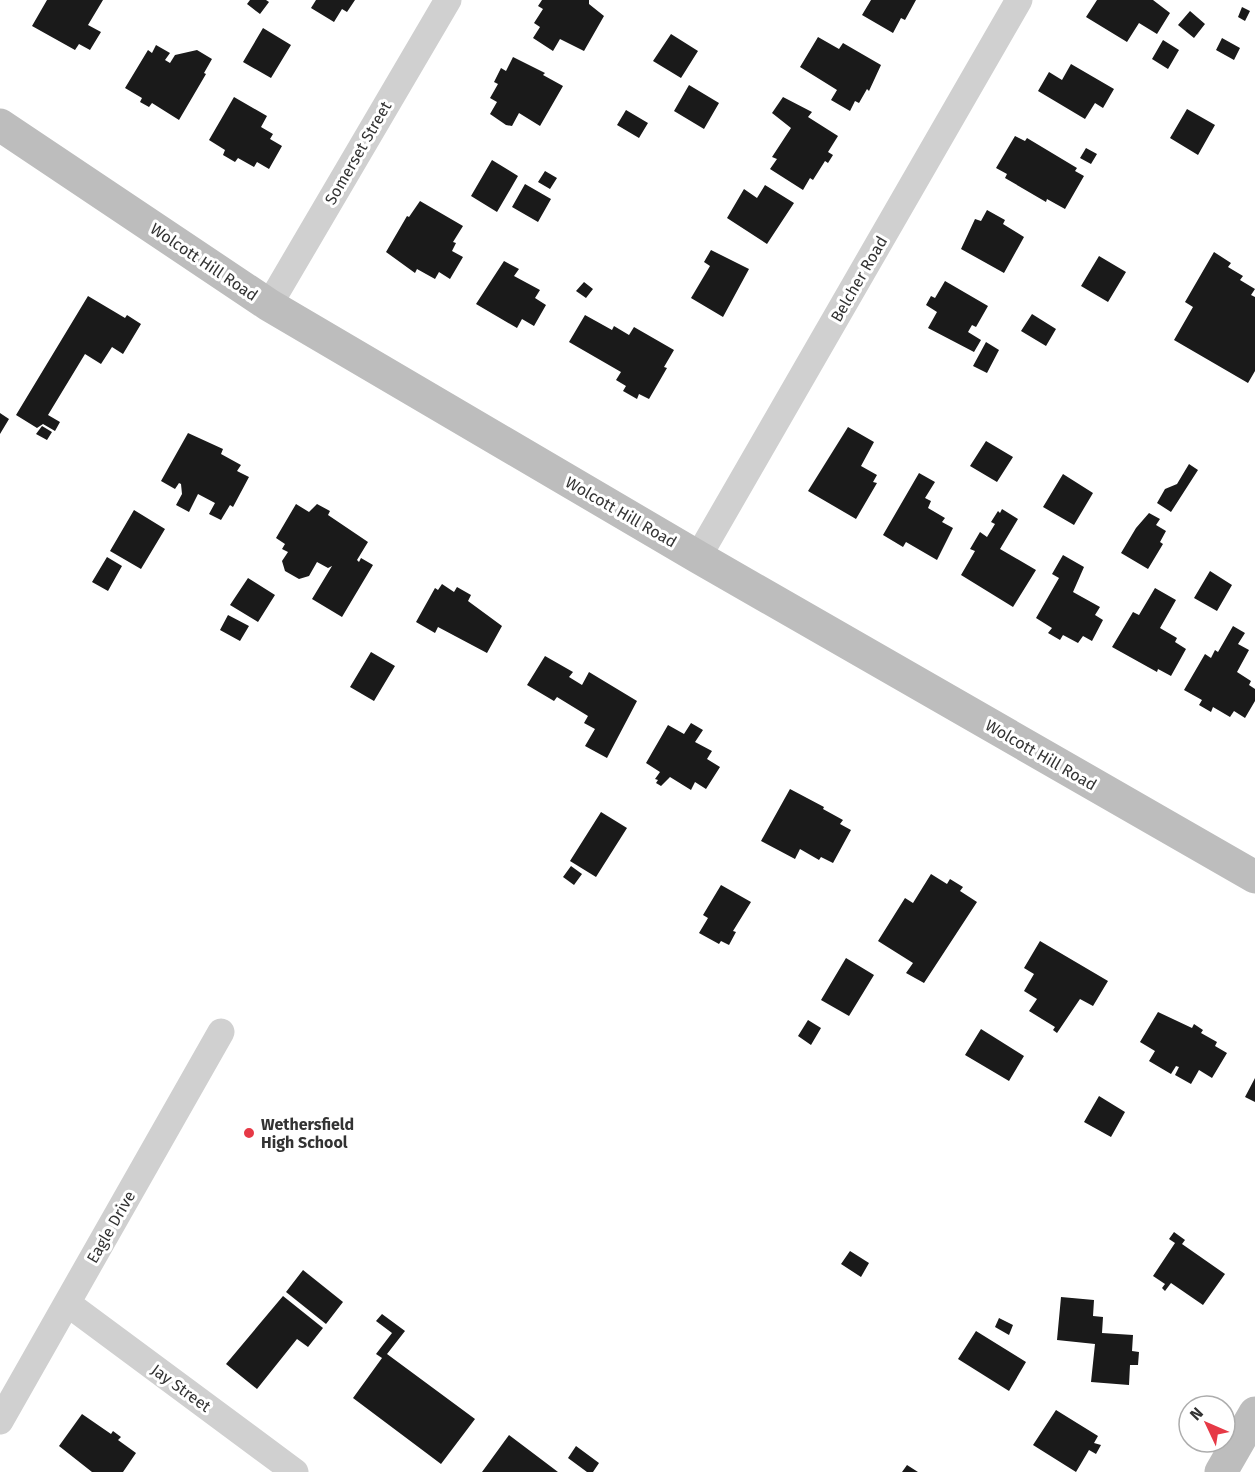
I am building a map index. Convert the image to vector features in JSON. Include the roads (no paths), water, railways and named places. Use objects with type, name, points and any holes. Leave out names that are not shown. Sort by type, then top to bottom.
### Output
[{"type":"street","name":"Somerset Street","points":[[269,305],[448,0]]},
{"type":"street","name":"Belcher Road","points":[[698,557],[1019,0]]},
{"type":"street","name":"Wolcott Hill Road","points":[[0,125],[269,305],[698,557],[1255,878]]},
{"type":"street","name":"Eagle Drive","points":[[0,1421],[221,1032]]},
{"type":"street","name":"Jay Street","points":[[67,1303],[295,1472]]},
{"type":"street","points":[[1221,1472],[1255,1413]]},
{"type":"place","name":"Wethersfield High School","points":[[249,1133]]}]
